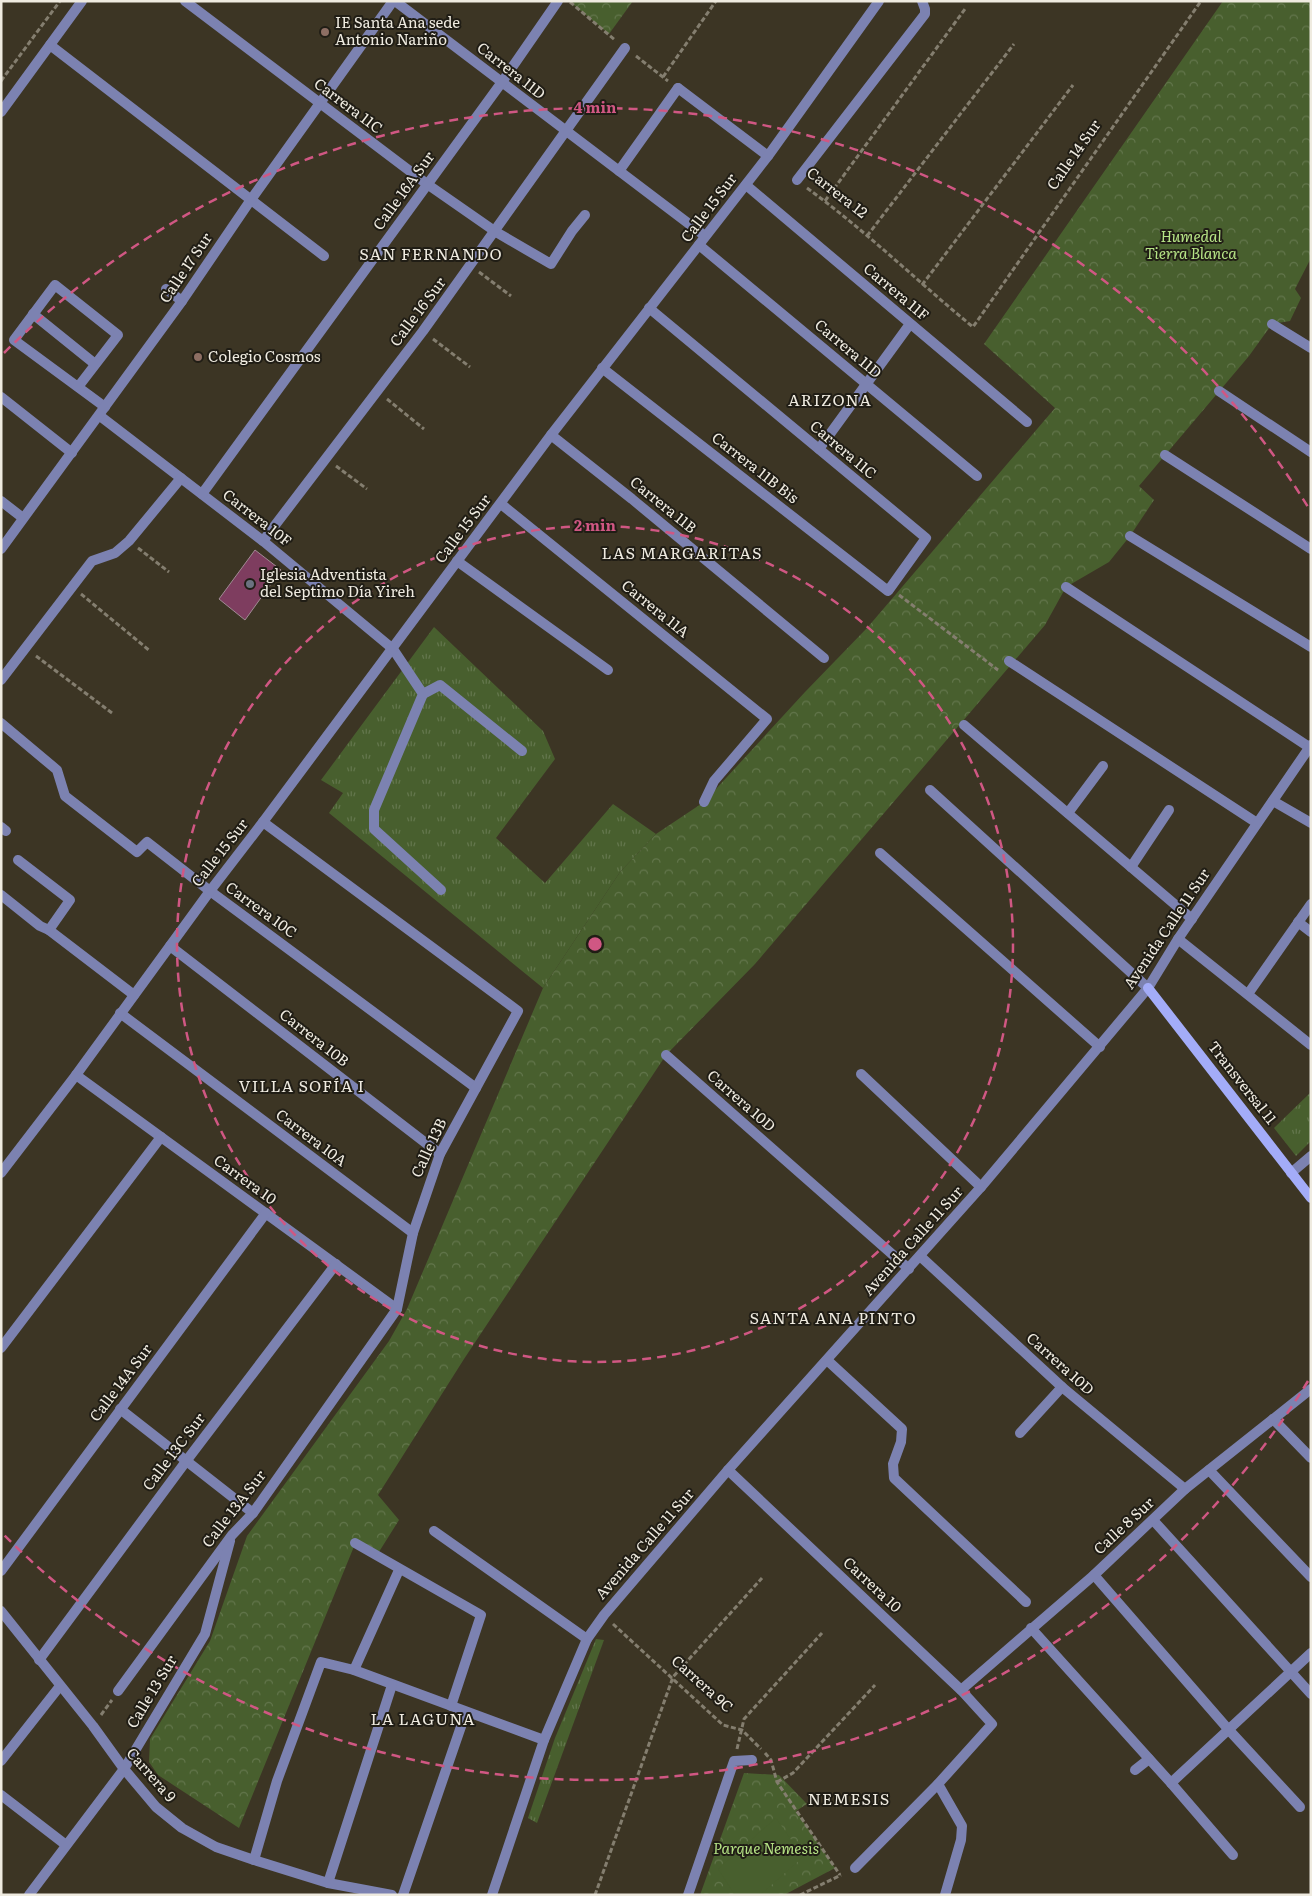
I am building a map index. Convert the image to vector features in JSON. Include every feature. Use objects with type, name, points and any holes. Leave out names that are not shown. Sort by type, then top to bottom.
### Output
[{"type":"main road","name":"Transversal 11","points":[[1148,988],[1311,1198]]},
{"type":"street","points":[[1,112],[82,1]]},
{"type":"street","name":"Carrera 11C","points":[[184,1],[427,184],[496,232],[551,264],[585,214]]},
{"type":"street","name":"Calle 17 Sur","points":[[1,549],[182,301],[250,201],[394,1]]},
{"type":"street","name":"Carrera 11D","points":[[394,1],[705,236]]},
{"type":"street","name":"Calle 16A Sur","points":[[202,494],[502,82],[558,1]]},
{"type":"street","name":"Calle 15 Sur","points":[[1,1174],[551,435],[768,156],[879,1]]},
{"type":"street","points":[[796,180],[925,14],[922,1]]},
{"type":"street","points":[[50,45],[250,201],[324,256]]},
{"type":"street","name":"Calle 16 Sur","points":[[263,541],[496,232],[519,194],[566,132],[625,48]]},
{"type":"street","points":[[619,171],[678,88],[768,156]]},
{"type":"street","name":"Carrera 11F","points":[[746,184],[1026,422]]},
{"type":"street","name":"Carrera 11D","points":[[699,245],[977,476]]},
{"type":"street","points":[[78,387],[118,334],[55,284],[33,314],[95,364]]},
{"type":"street","points":[[166,289],[182,301]]},
{"type":"street","name":"Carrera 11C","points":[[649,308],[926,538],[892,592]]},
{"type":"street","name":"Carrera 10F","points":[[33,314],[14,340],[78,387],[102,412],[181,478],[263,541],[393,649],[423,694]]},
{"type":"street","points":[[819,449],[910,324]]},
{"type":"street","points":[[1272,324],[1311,348]]},
{"type":"street","name":"Carrera 11B Bis","points":[[602,368],[892,592]]},
{"type":"street","points":[[1219,391],[1311,452]]},
{"type":"street","points":[[1,397],[72,453]]},
{"type":"street","name":"Carrera 11B","points":[[551,435],[632,499],[824,658]]},
{"type":"street","points":[[1165,455],[1311,549]]},
{"type":"street","points":[[1,680],[92,561],[115,553],[129,542],[181,478]]},
{"type":"street","points":[[1,501],[23,518]]},
{"type":"street","name":"Carrera 11A","points":[[501,504],[767,719],[714,781],[704,802]]},
{"type":"street","points":[[1130,536],[1311,647]]},
{"type":"street","points":[[457,561],[608,670]]},
{"type":"street","points":[[1066,587],[1310,746]]},
{"type":"street","points":[[1009,661],[1257,823]]},
{"type":"street","points":[[441,890],[374,829],[374,810],[423,694],[440,685],[522,752]]},
{"type":"street","name":"Carrera 10C","points":[[1,723],[57,770],[65,796],[137,852],[147,842],[210,891],[476,1088]]},
{"type":"street","points":[[964,726],[1192,919]]},
{"type":"street","name":"Avenida Calle 11 Sur","points":[[492,1895],[544,1740],[587,1639],[604,1616],[728,1470],[982,1187],[1148,988],[1178,939],[1310,746]]},
{"type":"street","points":[[1068,813],[1103,766]]},
{"type":"street","points":[[930,790],[1148,988]]},
{"type":"street","points":[[1273,801],[1311,823]]},
{"type":"street","points":[[1131,867],[1169,810]]},
{"type":"street","name":"Calle 13B","points":[[263,822],[518,1011],[440,1154],[412,1233],[397,1309]]},
{"type":"street","points":[[880,853],[1100,1047]]},
{"type":"street","points":[[18,860],[70,900],[49,930]]},
{"type":"street","points":[[1,895],[134,995]]},
{"type":"street","points":[[1248,994],[1311,904]]},
{"type":"street","points":[[1298,922],[1311,932]]},
{"type":"street","points":[[1178,939],[1311,1045]]},
{"type":"street","name":"Carrera 10B","points":[[170,946],[440,1154]]},
{"type":"street","name":"Carrera 10A","points":[[120,1013],[412,1233]]},
{"type":"street","name":"Carrera 10D","points":[[666,1055],[909,1269]]},
{"type":"street","points":[[861,1074],[982,1187]]},
{"type":"street","name":"Carrera 10","points":[[76,1075],[397,1309]]},
{"type":"street","points":[[1,1348],[162,1137]]},
{"type":"street","points":[[1291,1173],[1311,1156]]},
{"type":"street","name":"Calle 14A Sur","points":[[1,1571],[266,1213]]},
{"type":"street","name":"Carrera 10D","points":[[920,1256],[1062,1387],[1185,1489]]},
{"type":"street","name":"Calle 13C Sur","points":[[39,1660],[187,1460],[336,1264]]},
{"type":"street","name":"Calle 13A Sur","points":[[118,1691],[232,1535],[253,1512],[397,1309]]},
{"type":"street","points":[[826,1360],[902,1429],[902,1442],[893,1464],[894,1478],[1026,1602]]},
{"type":"street","points":[[1020,1433],[1062,1387]]},
{"type":"street","name":"Calle 8 Sur","points":[[961,1690],[1094,1575],[1185,1489],[1311,1389]]},
{"type":"street","points":[[120,1409],[253,1512]]},
{"type":"street","points":[[1273,1419],[1311,1458]]},
{"type":"street","name":"Carrera 10","points":[[728,1470],[961,1690],[992,1724],[938,1784]]},
{"type":"street","points":[[1209,1470],[1311,1578]]},
{"type":"street","points":[[1153,1520],[1311,1694]]},
{"type":"street","points":[[434,1531],[587,1639]]},
{"type":"street","name":"Calle 13 Sur","points":[[29,1895],[124,1769],[204,1634],[232,1535]]},
{"type":"street","points":[[355,1544],[481,1615],[451,1706]]},
{"type":"street","points":[[354,1670],[399,1570]]},
{"type":"street","points":[[1094,1575],[1228,1729],[1300,1807]]},
{"type":"street","name":"Carrera 9","points":[[2,1615],[93,1726],[124,1769],[156,1807],[182,1828],[216,1847],[328,1883],[343,1890],[392,1895]]},
{"type":"street","points":[[1031,1628],[1171,1783],[1233,1855]]},
{"type":"street","points":[[1171,1783],[1311,1654]]},
{"type":"street","points":[[254,1860],[277,1781],[321,1662],[354,1670],[544,1740]]},
{"type":"street","points":[[328,1883],[392,1685]]},
{"type":"street","points":[[1,1761],[60,1686]]},
{"type":"street","points":[[403,1895],[466,1712]]},
{"type":"street","points":[[1135,1770],[1149,1759]]},
{"type":"street","points":[[688,1895],[734,1761],[752,1760]]},
{"type":"street","points":[[855,1868],[938,1784],[962,1826],[962,1840],[946,1895]]},
{"type":"street","points":[[1,1795],[66,1846]]},
{"type":"path","points":[[1,81],[60,1]]},
{"type":"path","points":[[663,77],[716,1]]},
{"type":"path","name":"Calle 14 Sur","points":[[973,327],[1201,1]]},
{"type":"path","points":[[825,201],[965,10]]},
{"type":"path","points":[[867,236],[1014,44]]},
{"type":"path","points":[[922,286],[1073,85]]},
{"type":"path","name":"Carrera 12","points":[[796,180],[825,201],[922,286],[973,327]]},
{"type":"path","points":[[471,266],[511,296]]},
{"type":"path","points":[[423,331],[470,367]]},
{"type":"path","points":[[377,390],[424,429]]},
{"type":"path","points":[[326,459],[367,489]]},
{"type":"path","points":[[129,542],[169,572]]},
{"type":"path","points":[[72,588],[150,651]]},
{"type":"path","points":[[892,592],[993,666]]},
{"type":"path","points":[[26,648],[112,713]]},
{"type":"path","points":[[595,1895],[673,1677],[762,1578]]},
{"type":"path","name":"Carrera 9C","points":[[604,1616],[673,1677],[723,1725],[742,1730],[771,1760],[777,1782],[840,1875]]},
{"type":"path","points":[[734,1761],[744,1719],[822,1633]]},
{"type":"path","points":[[777,1782],[792,1773],[875,1685]]},
{"type":"path","points":[[93,1726],[118,1691]]},
{"type":"path","points":[[800,1895],[855,1868]]},
{"type":"green space","points":[[569,1],[633,1],[609,34]]},
{"type":"green space","name":"Humedal Tierra Blanca","points":[[1223,1],[1311,1],[1311,258],[1295,289],[1301,298],[1290,321],[1272,324],[1249,356],[1139,486],[1154,500],[1130,536],[1109,562],[1066,587],[1045,625],[755,964],[666,1055],[464,1359],[378,1495],[399,1520],[377,1555],[355,1544],[239,1828],[158,1775],[149,1762],[150,1739],[210,1641],[247,1536],[389,1341],[407,1309],[543,988],[620,872],[656,834],[704,802],[867,628],[1055,408],[984,344]]},
{"type":"green space","points":[[434,627],[543,731],[555,759],[496,838],[545,883],[613,804],[656,834],[620,872],[543,988],[329,813],[343,793],[321,780]]},
{"type":"green space","points":[[1311,1092],[1311,1141],[1296,1156],[1274,1128]]},
{"type":"green space","points":[[596,1639],[604,1640],[537,1823],[528,1818],[555,1738]]},
{"type":"green space","name":"Parque Nemesis","points":[[744,1773],[779,1775],[807,1804],[796,1811],[835,1868],[784,1895],[700,1895]]},
{"type":"green space","points":[[776,1818],[803,1857],[760,1895],[735,1895],[718,1869]]},
{"type":"building","name":"Iglesia Adventista del Septimo Día Yireh","points":[[255,550],[281,570],[245,620],[219,599]]},
{"type":"place","name":"IE Santa Ana sede Antonio Nariño","points":[[325,32]]},
{"type":"place","name":"Colegio Cosmos","points":[[198,357]]},
{"type":"place","name":"Iglesia Adventista del Septimo Día Yireh","points":[[250,584]]},
{"type":"district","name":"SAN FERNANDO","points":[[431,254]]},
{"type":"district","name":"ARIZONA","points":[[830,400]]},
{"type":"district","name":"LAS MARGARITAS","points":[[682,553]]},
{"type":"district","name":"VILLA SOFÍA I","points":[[302,1086]]},
{"type":"district","name":"SANTA ANA PINTO","points":[[833,1318]]},
{"type":"district","name":"LA LAGUNA","points":[[423,1719]]},
{"type":"district","name":"NEMESIS","points":[[849,1799]]}]
